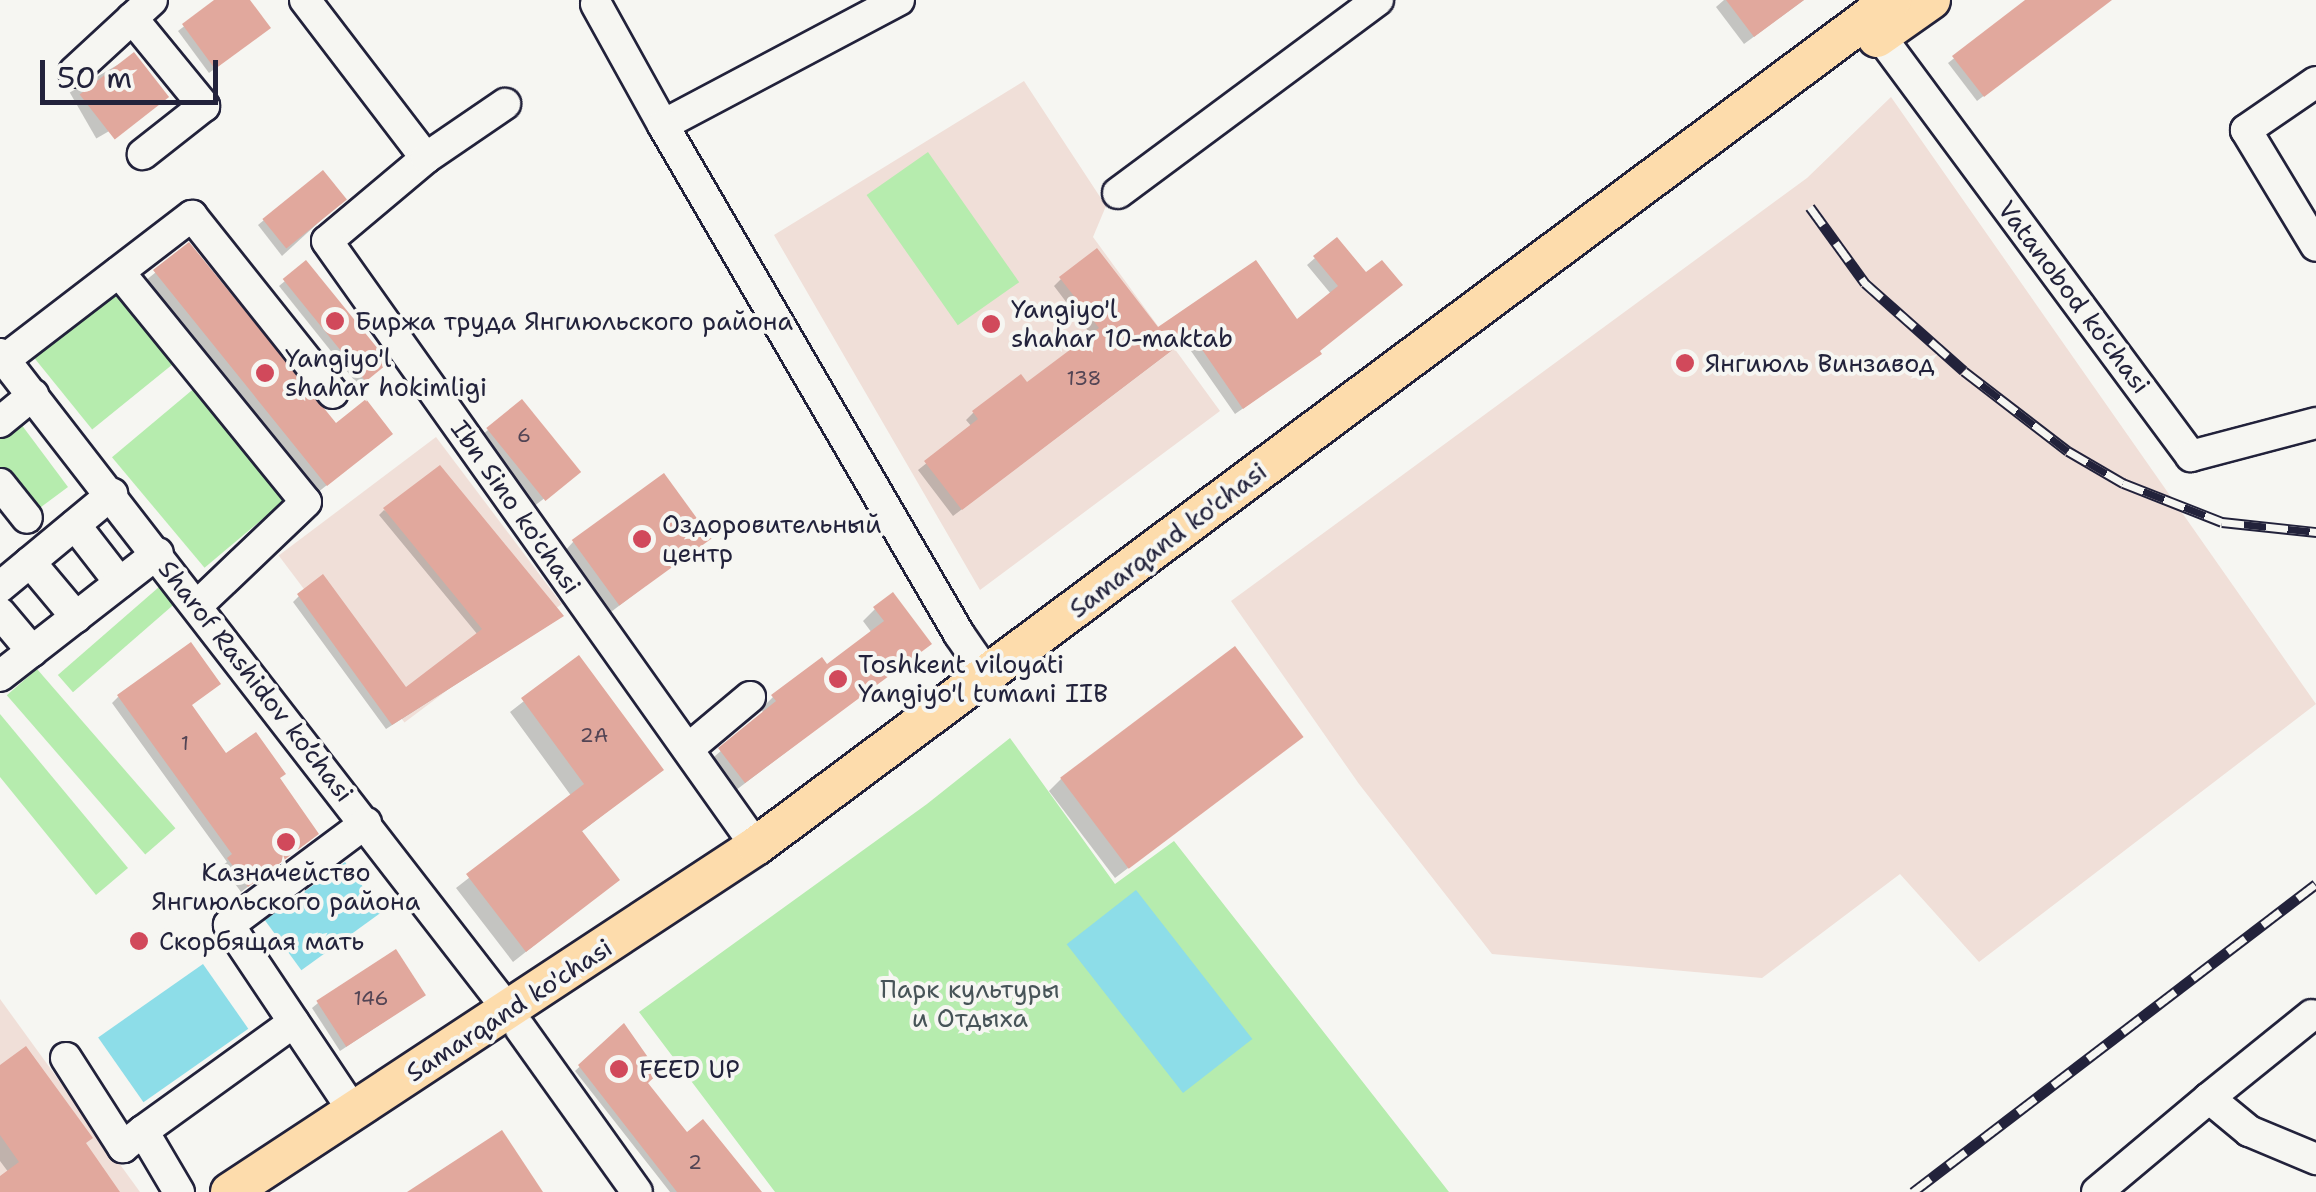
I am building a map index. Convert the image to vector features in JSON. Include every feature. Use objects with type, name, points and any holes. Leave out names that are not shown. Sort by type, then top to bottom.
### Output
[{"type":"main road","name":"Samarqand ko'chasi","points":[[230,1192],[354,1112],[514,1020],[993,684],[1873,13],[1931,0]]},
{"type":"main road","name":"Samarqand ko'chasi","points":[[272,1192],[756,846],[993,684]]},
{"type":"street","points":[[305,0],[426,158],[505,104]]},
{"type":"street","points":[[663,124],[898,0]]},
{"type":"street","points":[[1118,193],[1378,0]]},
{"type":"street","points":[[596,4],[958,634],[993,684]]},
{"type":"street","points":[[74,72],[142,9],[204,106],[142,154]]},
{"type":"street","name":"Vatanobod ko'chasi","points":[[1873,13],[2192,456],[2316,423]]},
{"type":"street","points":[[2316,82],[2246,130],[2316,246]]},
{"type":"street","name":"Ibn Sino ko'chasi","points":[[426,158],[327,241],[756,846]]},
{"type":"street","points":[[2,357],[192,216],[333,393]]},
{"type":"street","points":[[119,272],[306,502],[198,605]]},
{"type":"street","name":"Sharof Rashidov ko’chasi","points":[[2,357],[366,823],[638,1192]]},
{"type":"street","points":[[0,422],[33,395]]},
{"type":"street","points":[[0,484],[27,518]]},
{"type":"street","points":[[0,587],[112,494]]},
{"type":"street","points":[[76,525],[120,583]]},
{"type":"street","points":[[0,676],[158,553]]},
{"type":"street","points":[[30,562],[76,616]]},
{"type":"street","points":[[0,612],[32,651]]},
{"type":"street","points":[[688,749],[750,697]]},
{"type":"street","points":[[354,1112],[229,925],[366,823]]},
{"type":"street","points":[[2097,1192],[2312,1016]]},
{"type":"street","points":[[66,1058],[123,1147],[294,1022]]},
{"type":"street","points":[[2210,1098],[2249,1131],[2316,1159]]},
{"type":"street","points":[[143,1132],[179,1192]]},
{"type":"shaded area","name":"Yangiyo'l shahar 10-maktab","points":[[1024,81],[1106,206],[1093,237],[1220,411],[980,590],[774,235]]},
{"type":"shaded area","points":[[1891,97],[2316,704],[1979,962],[1900,874],[1762,978],[1492,954],[1359,784],[1231,601],[1807,178]]},
{"type":"shaded area","points":[[436,437],[562,604],[404,722],[279,556]]},
{"type":"shaded area","points":[[0,999],[140,1192],[0,1192]]},
{"type":"green space","points":[[928,152],[1019,282],[958,325],[867,195]]},
{"type":"green space","points":[[116,284],[178,360],[92,429],[31,353]]},
{"type":"green space","points":[[197,386],[290,496],[205,568],[112,457]]},
{"type":"green space","points":[[18,420],[68,487],[33,513],[0,467],[0,433]]},
{"type":"green space","points":[[159,587],[174,604],[73,692],[58,675]]},
{"type":"green space","points":[[37,669],[175,828],[145,854],[7,695]]},
{"type":"green space","points":[[0,714],[128,868],[96,895],[0,777]]},
{"type":"green space","name":"Парк культуры и Отдыха","points":[[1010,738],[1115,884],[1174,841],[1449,1192],[775,1192],[639,1012],[927,804]]},
{"type":"water","points":[[345,862],[381,912],[301,970],[265,920]]},
{"type":"water","points":[[1136,890],[1252,1039],[1183,1093],[1067,944]]},
{"type":"water","points":[[203,964],[248,1029],[143,1102],[98,1037]]},
{"type":"building","points":[[214,0],[250,0],[271,28],[215,69],[182,24]]},
{"type":"building","points":[[1726,0],[1804,0],[1754,37]]},
{"type":"building","points":[[2025,0],[2112,0],[1984,97],[1952,56]]},
{"type":"building","points":[[134,52],[169,97],[115,139],[80,94]]},
{"type":"building","points":[[323,170],[347,200],[286,249],[262,219]]},
{"type":"building","points":[[1337,237],[1366,272],[1382,260],[1403,285],[1320,351],[1322,354],[1243,409],[1192,335],[962,510],[924,461],[978,419],[972,411],[1021,374],[1027,382],[1099,328],[1059,277],[1097,248],[1158,327],[1256,260],[1297,319],[1338,286],[1313,256]]},
{"type":"building","name":"Yangiyo'l shahar hokimligi","points":[[189,242],[336,423],[366,399],[393,434],[327,486],[153,270]]},
{"type":"building","name":"Биржа труда Янгиюльского района","points":[[306,260],[389,363],[366,381],[283,279]]},
{"type":"building","points":[[522,399],[581,472],[545,501],[486,428]]},
{"type":"building","points":[[440,465],[564,616],[392,725],[297,594],[323,574],[406,687],[482,629],[383,508]]},
{"type":"building","name":"Оздоровительный центр","points":[[664,473],[712,539],[619,606],[572,540]]},
{"type":"building","name":"Toshkent viloyati Yangiyo'l tumani IIB","points":[[893,592],[932,644],[745,783],[718,748],[776,701],[771,695],[822,657],[827,664],[884,621],[873,607]]},
{"type":"building","points":[[191,642],[221,684],[192,705],[226,753],[256,732],[286,774],[280,778],[319,834],[248,887],[227,858],[232,854],[117,695]]},
{"type":"building","points":[[1235,646],[1304,737],[1129,869],[1060,778]]},
{"type":"building","points":[[579,655],[664,770],[582,831],[620,880],[526,952],[466,874],[584,784],[521,698]]},
{"type":"building","points":[[396,949],[426,995],[346,1047],[316,1001]]},
{"type":"building","points":[[624,1023],[659,1073],[648,1083],[687,1132],[703,1119],[762,1192],[677,1192],[578,1065]]},
{"type":"building","points":[[26,1046],[93,1138],[86,1143],[120,1192],[0,1192],[0,1176],[19,1162],[0,1135],[0,1065]]},
{"type":"building","points":[[502,1130],[543,1192],[407,1192]]},
{"type":"railway","points":[[1810,207],[1865,283],[1964,371],[2068,451],[2123,483],[2222,522],[2316,532]]},
{"type":"railway","points":[[1913,1192],[2316,884]]},
{"type":"place","name":"Биржа труда Янгиюльского района","points":[[335,321]]},
{"type":"place","name":"Yangiyo'l shahar 10-maktab","points":[[991,324]]},
{"type":"place","name":"Янгиюль Винзавод","points":[[1685,363]]},
{"type":"place","name":"Yangiyo'l shahar hokimligi","points":[[265,373]]},
{"type":"place","name":"Оздоровительный центр","points":[[642,539]]},
{"type":"place","name":"Toshkent viloyati Yangiyo'l tumani IIB","points":[[838,679]]},
{"type":"place","name":"Казначейство Янгиюльского района","points":[[286,842]]},
{"type":"place","name":"Скорбящая мать","points":[[139,941]]},
{"type":"place","name":"FEED UP","points":[[619,1069]]}]
